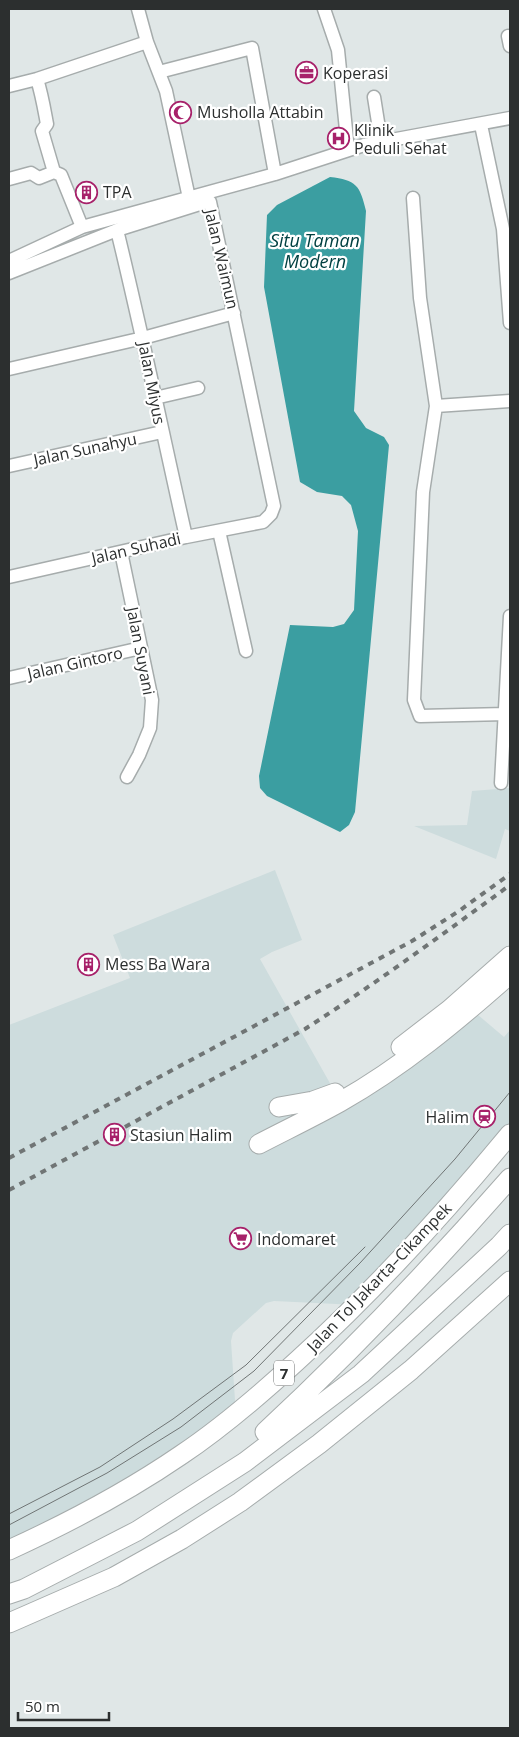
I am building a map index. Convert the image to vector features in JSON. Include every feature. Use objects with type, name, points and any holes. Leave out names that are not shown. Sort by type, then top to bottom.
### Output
[{"type":"highway","points":[[279,1107],[313,1101],[336,1092],[449,1010],[510,956]]},
{"type":"highway","points":[[259,1144],[340,1102],[380,1076],[458,1020],[510,974]]},
{"type":"highway","name":"Jalan Tol Jakarta–Cikampek","points":[[9,1550],[104,1503],[181,1456],[236,1415],[357,1305],[432,1225],[510,1134]]},
{"type":"highway","name":"Jalan Tol Jakarta–Cikampek","points":[[224,1474],[240,1456],[300,1400],[442,1254],[510,1178]]},
{"type":"highway","name":"Jalan Tol Jakarta–Cikampek","points":[[9,1594],[24,1589],[137,1531],[245,1462],[361,1374],[510,1234]]},
{"type":"highway","points":[[9,1623],[114,1577],[182,1539],[240,1502],[319,1444],[403,1376],[510,1281]]},
{"type":"street","points":[[138,9],[147,42],[166,91],[189,198]]},
{"type":"street","points":[[324,9],[338,50],[348,150]]},
{"type":"street","points":[[9,86],[37,79],[147,42]]},
{"type":"street","points":[[159,72],[252,48],[275,174]]},
{"type":"street","points":[[37,79],[44,101],[43,107],[47,124],[42,131],[54,172]]},
{"type":"street","points":[[374,97],[381,141]]},
{"type":"street","points":[[9,261],[82,227],[275,174],[348,150],[381,141],[481,125],[510,118]]},
{"type":"street","points":[[481,125],[507,229],[510,323]]},
{"type":"street","points":[[9,179],[31,173],[39,178],[54,172],[61,175],[82,227]]},
{"type":"street","points":[[413,198],[420,298],[436,406],[423,492],[414,700],[420,716],[506,714]]},
{"type":"street","name":"Jalan Waimun","points":[[9,273],[117,230],[209,202],[274,506],[271,514],[263,522]]},
{"type":"street","name":"Jalan Miyus","points":[[117,230],[143,338],[186,537]]},
{"type":"street","points":[[9,369],[143,338],[234,313]]},
{"type":"street","points":[[155,398],[198,388]]},
{"type":"street","points":[[436,406],[510,401]]},
{"type":"street","name":"Jalan Sunahyu","points":[[9,466],[162,432]]},
{"type":"street","name":"Jalan Suhadi","points":[[9,577],[186,537],[263,522]]},
{"type":"street","points":[[219,531],[246,651]]},
{"type":"street","name":"Jalan Suyani","points":[[120,552],[152,700],[150,728],[139,755],[127,777]]},
{"type":"street","points":[[501,783],[506,756],[510,616]]},
{"type":"street","name":"Jalan Gintoro","points":[[9,678],[141,648]]},
{"type":"shaded area","points":[[510,788],[510,831],[505,829],[496,859],[414,826],[467,825],[472,791]]},
{"type":"shaded area","name":"Stasiun Halim","points":[[275,870],[302,940],[260,959],[340,1101],[471,1009],[504,1037],[510,1030],[510,1134],[357,1305],[274,1301],[266,1303],[233,1333],[231,1341],[236,1415],[9,1550],[9,1025],[130,978],[113,935]]},
{"type":"water","name":"Situ Taman Modern","points":[[330,177],[346,180],[356,185],[362,195],[366,211],[354,411],[366,428],[384,437],[389,445],[355,812],[349,825],[340,832],[267,796],[260,788],[259,776],[290,625],[333,627],[344,624],[354,610],[358,531],[351,505],[342,496],[317,492],[300,482],[264,287],[267,215],[277,205]]},
{"type":"tram line","points":[[9,1525],[107,1473],[181,1427],[254,1371],[360,1263],[455,1159],[510,1092]]},
{"type":"tram line","points":[[9,1514],[100,1467],[173,1419],[246,1365],[365,1247]]},
{"type":"railway","points":[[9,1158],[412,941],[459,911],[510,874]]},
{"type":"railway","points":[[9,1190],[305,1029],[383,977],[510,885]]},
{"type":"place","name":"Koperasi","points":[[307,73]]},
{"type":"place","name":"Musholla Attabin","points":[[181,112]]},
{"type":"place","name":"Klinik Peduli Sehat","points":[[338,139]]},
{"type":"place","name":"TPA","points":[[87,192]]},
{"type":"place","name":"Mess Ba Wara","points":[[89,964]]},
{"type":"place","name":"Halim","points":[[485,1117]]},
{"type":"place","name":"Stasiun Halim","points":[[114,1135]]},
{"type":"place","name":"Indomaret","points":[[241,1239]]}]
